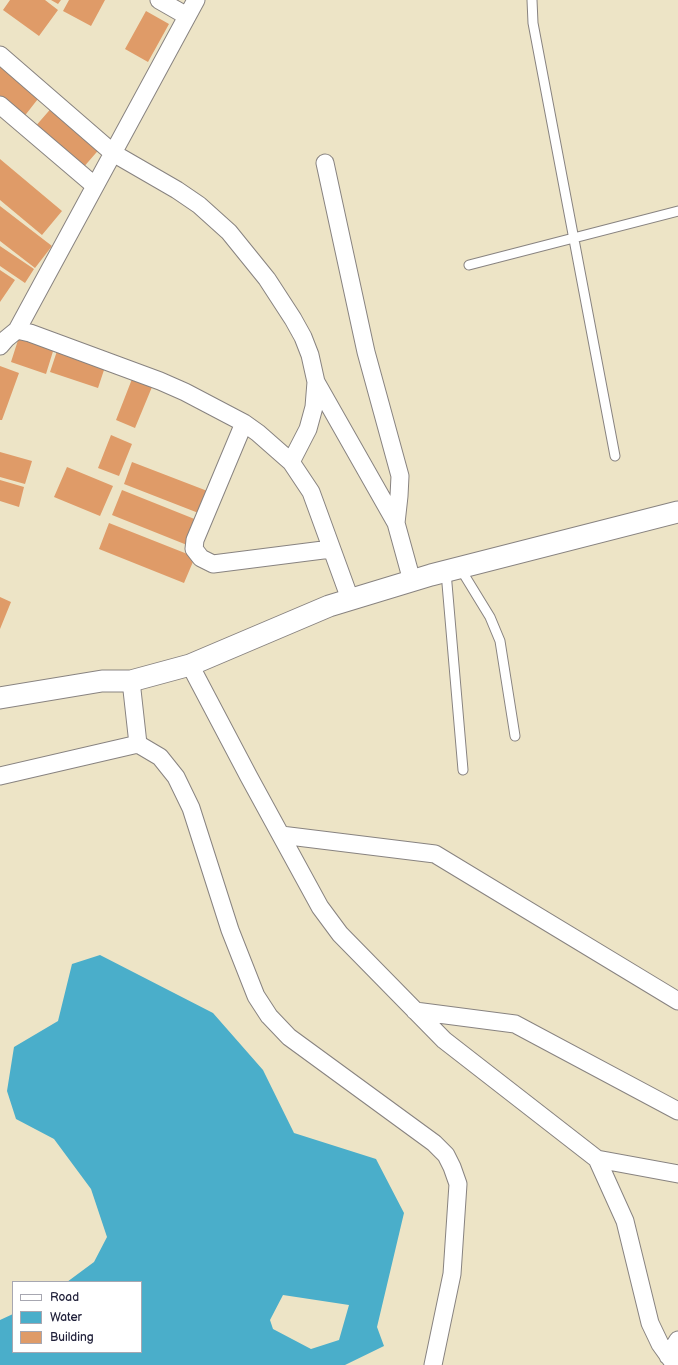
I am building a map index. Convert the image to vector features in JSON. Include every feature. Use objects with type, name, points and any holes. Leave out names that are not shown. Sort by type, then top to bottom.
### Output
[{"type":"street","points":[[159,0],[187,16]]},
{"type":"street","points":[[0,346],[17,330],[196,0]]},
{"type":"street","points":[[0,55],[113,153],[177,190],[199,205],[229,232],[267,279],[303,337],[310,355],[316,382],[396,523],[412,581]]},
{"type":"street","points":[[0,105],[95,186]]},
{"type":"street","points":[[324,163],[366,352],[400,476],[396,523]]},
{"type":"street","points":[[17,330],[30,333],[160,381],[185,392],[244,423],[258,434],[291,462],[311,492],[320,513],[331,549],[350,599]]},
{"type":"street","points":[[291,462],[308,428],[314,407],[316,382]]},
{"type":"street","points":[[244,423],[194,540],[194,550],[201,558],[213,564],[331,549]]},
{"type":"street","points":[[0,698],[102,681],[130,681],[190,665],[329,606],[350,599],[453,570],[678,512]]},
{"type":"street","points":[[190,665],[320,907],[340,934],[444,1040],[597,1159],[678,1174]]},
{"type":"street","points":[[130,681],[138,744]]},
{"type":"street","points":[[0,776],[138,744],[160,757],[176,777],[191,808],[230,930],[256,996],[269,1016],[289,1037],[434,1143],[446,1155],[452,1167],[458,1184],[452,1274],[434,1365]]},
{"type":"street","points":[[281,835],[435,854],[678,1001]]},
{"type":"street","points":[[415,1011],[515,1024],[678,1111]]},
{"type":"street","points":[[597,1159],[625,1221],[650,1323],[660,1344],[671,1360]]},
{"type":"street","points":[[671,1360],[678,1340]]},
{"type":"lane","points":[[532,0],[533,23],[615,456]]},
{"type":"lane","points":[[469,265],[678,211]]},
{"type":"lane","points":[[453,570],[490,617],[500,640],[515,736]]},
{"type":"lane","points":[[453,570],[463,770]]},
{"type":"water","points":[[100,955],[213,1013],[263,1070],[294,1133],[376,1159],[404,1213],[377,1327],[384,1346],[345,1365],[0,1365],[0,1320],[12,1314],[12,1353],[142,1353],[142,1281],[68,1281],[94,1262],[107,1237],[91,1189],[54,1139],[16,1119],[7,1091],[14,1047],[58,1021],[72,964]],"holes":[[[283,1295],[349,1305],[339,1340],[311,1349],[273,1329],[270,1320]]]},
{"type":"building","points":[[10,0],[45,0],[58,10],[39,36],[3,10]]},
{"type":"building","points":[[51,0],[61,0],[58,4]]},
{"type":"building","points":[[69,0],[105,0],[91,26],[63,11]]},
{"type":"building","points":[[146,11],[169,24],[148,62],[125,49]]},
{"type":"building","points":[[0,62],[41,95],[23,118],[0,100]]},
{"type":"building","points":[[54,105],[102,146],[82,169],[34,128]]},
{"type":"building","points":[[0,159],[62,211],[42,235],[0,200]]},
{"type":"building","points":[[0,206],[52,246],[35,268],[0,241]]},
{"type":"building","points":[[0,246],[34,269],[25,283],[0,266]]},
{"type":"building","points":[[0,270],[15,280],[0,302]]},
{"type":"building","points":[[19,337],[54,348],[46,374],[11,362]]},
{"type":"building","points":[[58,348],[106,364],[98,388],[50,372]]},
{"type":"building","points":[[0,366],[19,373],[2,420],[0,420]]},
{"type":"building","points":[[132,379],[152,387],[135,428],[116,420]]},
{"type":"building","points":[[111,435],[132,444],[119,476],[98,468]]},
{"type":"building","points":[[0,452],[32,461],[25,484],[0,477]]},
{"type":"building","points":[[132,462],[210,492],[201,514],[124,484]]},
{"type":"building","points":[[67,467],[113,486],[100,516],[54,497]]},
{"type":"building","points":[[0,480],[24,487],[19,507],[0,501]]},
{"type":"building","points":[[122,490],[197,520],[187,545],[112,515]]},
{"type":"building","points":[[109,523],[195,557],[184,583],[99,549]]},
{"type":"building","points":[[0,597],[11,602],[0,629]]}]
